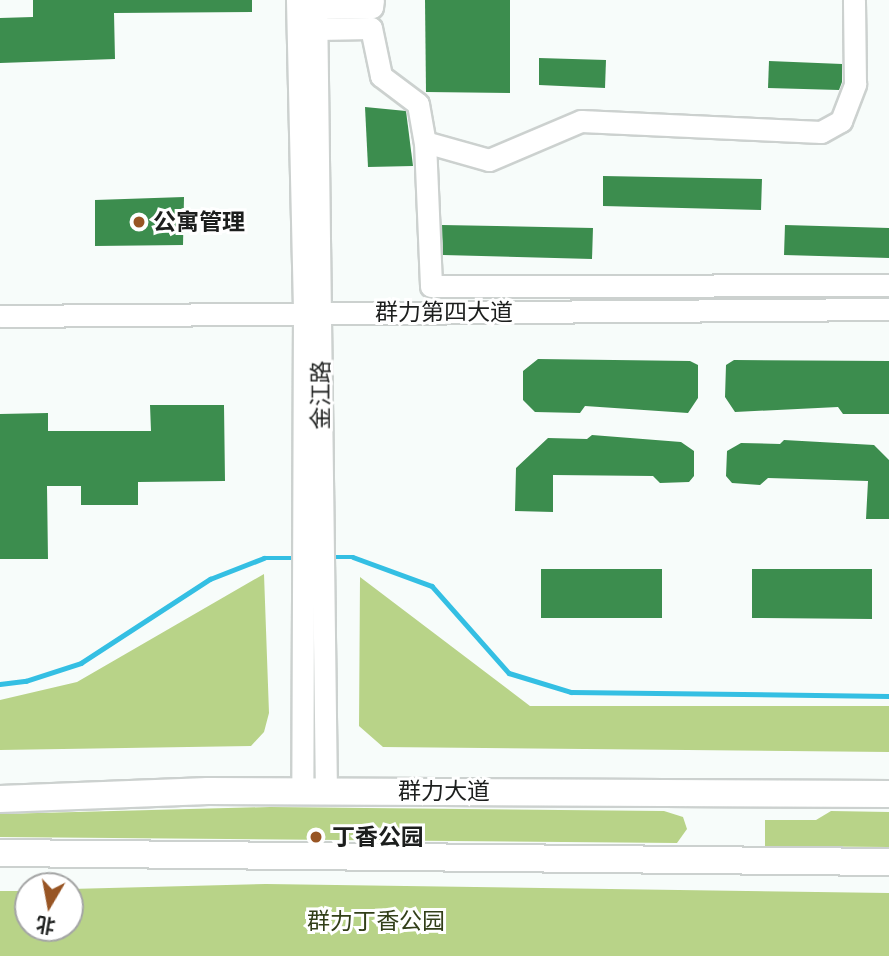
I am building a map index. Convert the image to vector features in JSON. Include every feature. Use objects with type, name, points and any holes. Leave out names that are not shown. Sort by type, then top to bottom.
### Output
[{"type":"main road","points":[[0,787],[208,791]]},
{"type":"main road","name":"群力大道","points":[[0,799],[208,791],[889,794]]},
{"type":"main road","points":[[0,853],[889,862]]},
{"type":"main road","points":[[0,867],[220,857]]},
{"type":"street","points":[[312,9],[372,7],[373,0]]},
{"type":"street","points":[[425,142],[489,160],[581,121],[821,132],[841,121],[855,84],[854,0]]},
{"type":"street","points":[[312,9],[371,28],[381,76],[418,104],[425,142],[431,286],[889,285]]},
{"type":"street","name":"金江路","points":[[312,9],[312,313]]},
{"type":"street","name":"金江路","points":[[312,9],[314,791]]},
{"type":"street","name":"群力第四大道","points":[[0,316],[889,309]]},
{"type":"green space","points":[[264,574],[269,713],[264,732],[251,746],[0,750],[0,700],[77,682]]},
{"type":"green space","points":[[360,577],[530,706],[889,706],[889,752],[383,747],[359,726]]},
{"type":"green space","points":[[270,807],[664,811],[683,817],[687,829],[677,843],[0,837],[0,814]]},
{"type":"green space","points":[[831,811],[889,812],[889,847],[765,846],[765,820],[816,820]]},
{"type":"green space","name":"群力丁香公园","points":[[266,884],[889,893],[889,956],[0,956],[0,891],[14,891],[14,942],[84,942],[84,889]]},
{"type":"building","points":[[33,0],[252,0],[252,12],[114,13],[115,59],[0,63],[0,18],[33,17]]},
{"type":"building","points":[[425,0],[510,0],[510,93],[426,92]]},
{"type":"building","points":[[539,58],[606,60],[605,88],[539,85]]},
{"type":"building","points":[[769,61],[842,64],[842,82],[839,90],[768,88]]},
{"type":"building","points":[[365,107],[406,111],[413,166],[368,167]]},
{"type":"building","points":[[603,176],[762,179],[761,210],[603,206]]},
{"type":"building","name":"公寓管理","points":[[184,197],[183,245],[95,246],[95,200]]},
{"type":"building","points":[[442,225],[593,228],[592,259],[443,255]]},
{"type":"building","points":[[785,225],[889,228],[889,258],[784,255]]},
{"type":"building","points":[[538,359],[690,361],[698,365],[698,398],[688,413],[585,406],[580,413],[535,412],[523,400],[523,371]]},
{"type":"building","points":[[734,360],[889,361],[889,414],[843,414],[838,407],[735,412],[725,397],[726,365]]},
{"type":"building","points":[[150,405],[224,405],[225,481],[138,482],[138,505],[81,505],[81,486],[47,486],[48,559],[0,559],[0,414],[48,413],[48,431],[151,431]]},
{"type":"building","points":[[592,435],[681,442],[694,451],[694,476],[689,482],[660,483],[653,476],[553,475],[553,512],[515,511],[516,468],[548,438],[587,439]]},
{"type":"building","points":[[784,440],[874,445],[889,460],[889,519],[866,519],[868,481],[768,478],[760,485],[732,483],[726,476],[727,451],[741,443],[780,444]]},
{"type":"building","points":[[541,569],[662,569],[662,618],[541,618]]},
{"type":"building","points":[[752,569],[872,569],[872,619],[752,618]]},
{"type":"waterway","points":[[328,557],[353,557],[432,586],[509,673],[571,692],[889,696]]},
{"type":"waterway","points":[[0,684],[26,681],[81,663],[210,579],[264,558],[295,558]]},
{"type":"place","name":"公寓管理","points":[[139,222]]},
{"type":"place","name":"丁香公园","points":[[316,837]]}]
